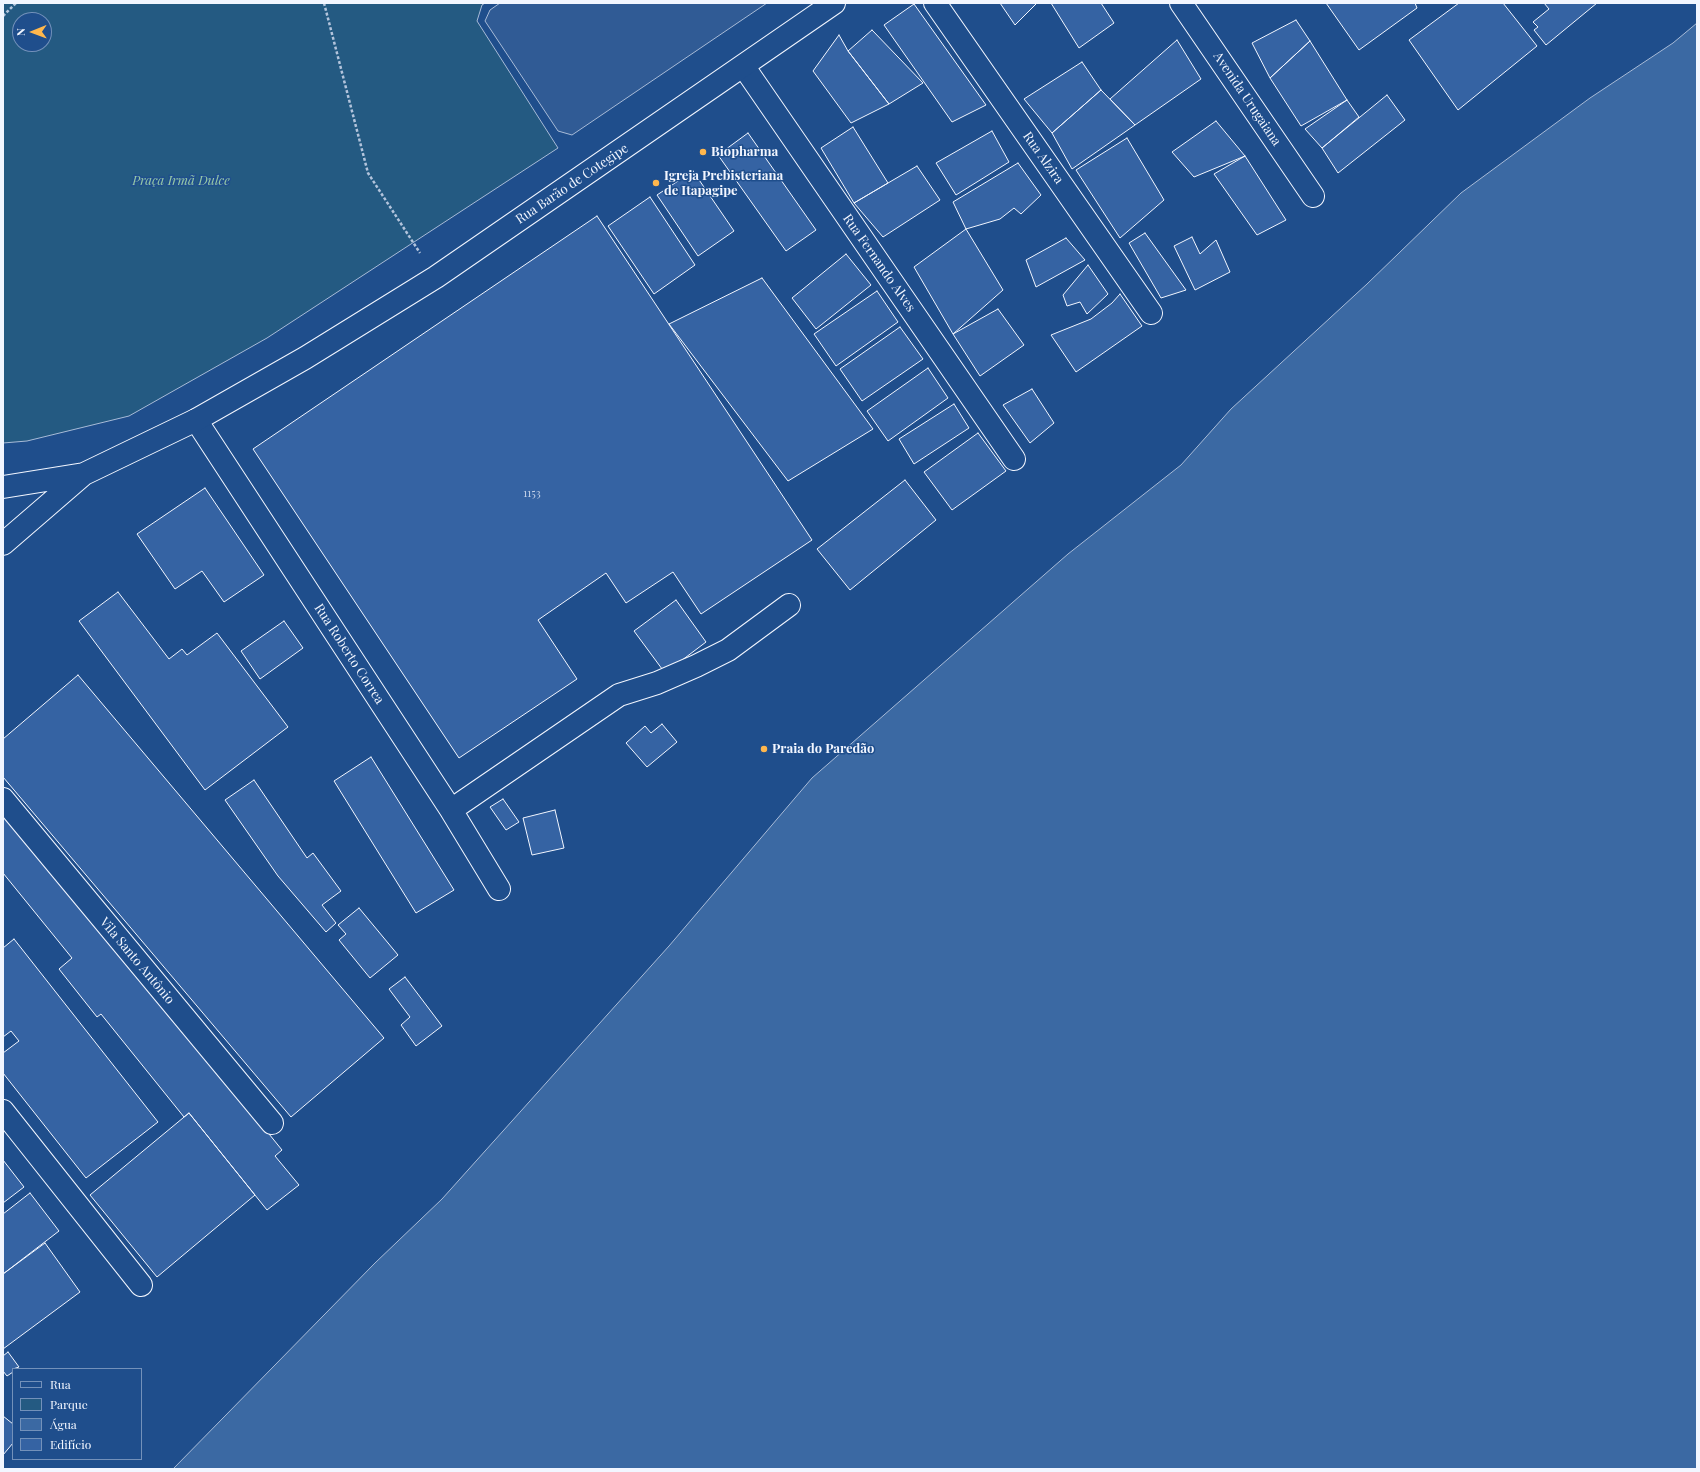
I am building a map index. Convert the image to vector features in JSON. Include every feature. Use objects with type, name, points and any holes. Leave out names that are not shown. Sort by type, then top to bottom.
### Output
[{"type":"street","name":"Rua Barão de Cotegipe","points":[[196,420],[305,358],[436,277],[744,67],[834,3]]},
{"type":"street","name":"Rua Alzira","points":[[935,3],[1150,313]]},
{"type":"street","name":"Avenida Urugaiana","points":[[1181,3],[1314,196]]},
{"type":"street","name":"Rua Fernando Alves","points":[[744,67],[1014,459]]},
{"type":"street","points":[[3,544],[84,474],[196,420]]},
{"type":"street","name":"Rua Roberto Correa","points":[[196,420],[451,810],[499,889]]},
{"type":"street","points":[[3,487],[84,474]]},
{"type":"street","points":[[451,810],[619,695],[664,680],[728,650],[789,605]]},
{"type":"street","name":"Vila Santo Antônio","points":[[3,799],[272,1123]]},
{"type":"street","points":[[3,1111],[141,1285]]},
{"type":"path","points":[[3,16],[16,3]]},
{"type":"path","points":[[324,3],[368,173],[436,277]]},
{"type":"green space","name":"Praça Irmã Dulce","points":[[3,3],[485,3],[482,5],[477,21],[558,148],[267,338],[129,416],[27,441],[3,443]]},
{"type":"shaded area","points":[[500,3],[767,3],[572,135],[558,131],[485,21],[490,10]]},
{"type":"water","points":[[1697,23],[1697,1469],[173,1469],[375,1263],[442,1199],[669,946],[812,778],[1068,554],[1181,465],[1231,409],[1367,284],[1461,193],[1590,98],[1673,43]]},
{"type":"building","points":[[1000,3],[1037,3],[1015,25]]},
{"type":"building","points":[[1051,3],[1101,3],[1114,23],[1079,48]]},
{"type":"building","points":[[1326,3],[1415,3],[1417,8],[1359,50]]},
{"type":"building","points":[[1459,3],[1503,3],[1537,46],[1458,110],[1409,40]]},
{"type":"building","points":[[1544,3],[1597,3],[1546,45],[1534,30],[1538,27],[1533,22],[1549,9]]},
{"type":"building","points":[[914,4],[986,105],[952,122],[884,25]]},
{"type":"building","points":[[1296,20],[1310,41],[1270,78],[1252,43]]},
{"type":"building","points":[[872,30],[923,83],[889,104],[848,51]]},
{"type":"building","points":[[839,35],[848,51],[889,104],[851,123],[813,71]]},
{"type":"building","points":[[1177,40],[1201,79],[1135,125],[1110,99]]},
{"type":"building","points":[[1310,41],[1347,100],[1301,126],[1270,78]]},
{"type":"building","points":[[1082,62],[1101,90],[1052,133],[1024,99]]},
{"type":"building","points":[[1101,90],[1135,125],[1072,169],[1052,133]]},
{"type":"building","points":[[1387,95],[1405,120],[1338,173],[1322,148]]},
{"type":"building","points":[[1347,100],[1359,117],[1322,148],[1305,129]]},
{"type":"building","points":[[1216,121],[1245,156],[1194,177],[1172,152]]},
{"type":"building","points":[[853,127],[888,183],[854,203],[821,148]]},
{"type":"building","points":[[992,131],[1009,162],[956,195],[936,163]]},
{"type":"building","points":[[748,133],[816,230],[786,251],[718,155]]},
{"type":"building","points":[[1127,138],[1164,200],[1120,238],[1076,170]]},
{"type":"building","points":[[1245,156],[1286,220],[1257,235],[1214,174]]},
{"type":"building","points":[[1018,163],[1041,195],[1021,214],[1014,208],[1000,219],[966,229],[953,202]]},
{"type":"building","points":[[917,166],[940,200],[883,237],[854,203]]},
{"type":"building","points":[[693,171],[734,231],[698,256],[657,195]]},
{"type":"building","points":[[650,197],[695,265],[654,294],[608,226]]},
{"type":"building","points":[[597,216],[812,540],[701,614],[673,572],[626,603],[606,573],[538,620],[577,679],[459,758],[253,449]]},
{"type":"building","points":[[966,229],[1003,290],[953,334],[914,267]]},
{"type":"building","points":[[1145,233],[1186,290],[1161,298],[1129,243]]},
{"type":"building","points":[[1192,237],[1200,254],[1216,240],[1230,272],[1195,290],[1174,246]]},
{"type":"building","points":[[1066,238],[1085,260],[1036,287],[1026,260]]},
{"type":"building","points":[[846,254],[871,285],[816,329],[792,298]]},
{"type":"building","points":[[1088,265],[1108,294],[1087,314],[1080,302],[1067,306],[1063,295]]},
{"type":"building","points":[[762,278],[873,429],[788,481],[669,324]]},
{"type":"building","points":[[877,291],[898,322],[836,366],[814,334]]},
{"type":"building","points":[[1120,294],[1142,326],[1076,372],[1051,335],[1091,319],[1112,303]]},
{"type":"building","points":[[998,309],[1024,345],[980,376],[953,334]]},
{"type":"building","points":[[900,327],[923,359],[862,401],[840,369]]},
{"type":"building","points":[[928,368],[948,398],[888,441],[867,411]]},
{"type":"building","points":[[1032,389],[1054,423],[1030,443],[1003,405]]},
{"type":"building","points":[[954,404],[969,428],[914,464],[899,439]]},
{"type":"building","points":[[978,433],[1006,471],[952,510],[924,472]]},
{"type":"building","points":[[905,480],[936,520],[850,590],[817,549]]},
{"type":"building","points":[[205,488],[264,575],[224,602],[202,571],[175,589],[137,534]]},
{"type":"building","points":[[118,592],[169,659],[182,649],[187,655],[217,633],[288,727],[205,790],[79,621]]},
{"type":"building","points":[[676,600],[706,642],[665,673],[634,631]]},
{"type":"building","points":[[284,621],[303,648],[260,679],[241,651]]},
{"type":"building","points":[[78,675],[384,1038],[291,1117],[3,777],[3,739]]},
{"type":"building","points":[[662,724],[677,742],[647,767],[626,743],[645,726],[651,733]]},
{"type":"building","points":[[371,757],[454,890],[416,913],[334,781]]},
{"type":"building","points":[[254,780],[307,858],[313,853],[341,891],[322,905],[336,923],[326,932],[278,876],[225,800]]},
{"type":"building","points":[[503,799],[519,822],[506,830],[490,807]]},
{"type":"building","points":[[3,806],[282,1150],[275,1156],[299,1185],[267,1210],[189,1113],[184,1117],[101,1014],[97,1017],[59,969],[72,958],[3,873]]},
{"type":"building","points":[[555,810],[564,848],[532,855],[523,818]]},
{"type":"building","points":[[359,908],[398,955],[370,978],[339,940],[346,934],[338,925]]},
{"type":"building","points":[[14,939],[158,1122],[86,1178],[3,1073],[3,1053],[19,1041],[11,1031],[3,1037],[3,948]]},
{"type":"building","points":[[405,977],[442,1026],[416,1046],[401,1025],[410,1017],[389,989]]},
{"type":"building","points":[[189,1113],[255,1195],[157,1277],[90,1195]]},
{"type":"building","points":[[3,1160],[24,1187],[3,1203]]},
{"type":"building","points":[[30,1193],[59,1231],[3,1274],[3,1214]]},
{"type":"building","points":[[45,1243],[80,1292],[3,1349],[3,1274]]},
{"type":"building","points":[[8,1352],[19,1367],[12,1368],[12,1373],[7,1376],[3,1371],[3,1356]]},
{"type":"building","points":[[3,1416],[12,1423],[12,1444],[3,1455]]},
{"type":"place","name":"Biopharma","points":[[703,152]]},
{"type":"place","name":"Igreja Prebisteriana de Itapagipe","points":[[656,183]]},
{"type":"place","name":"Praia do Paredão","points":[[764,749]]}]
